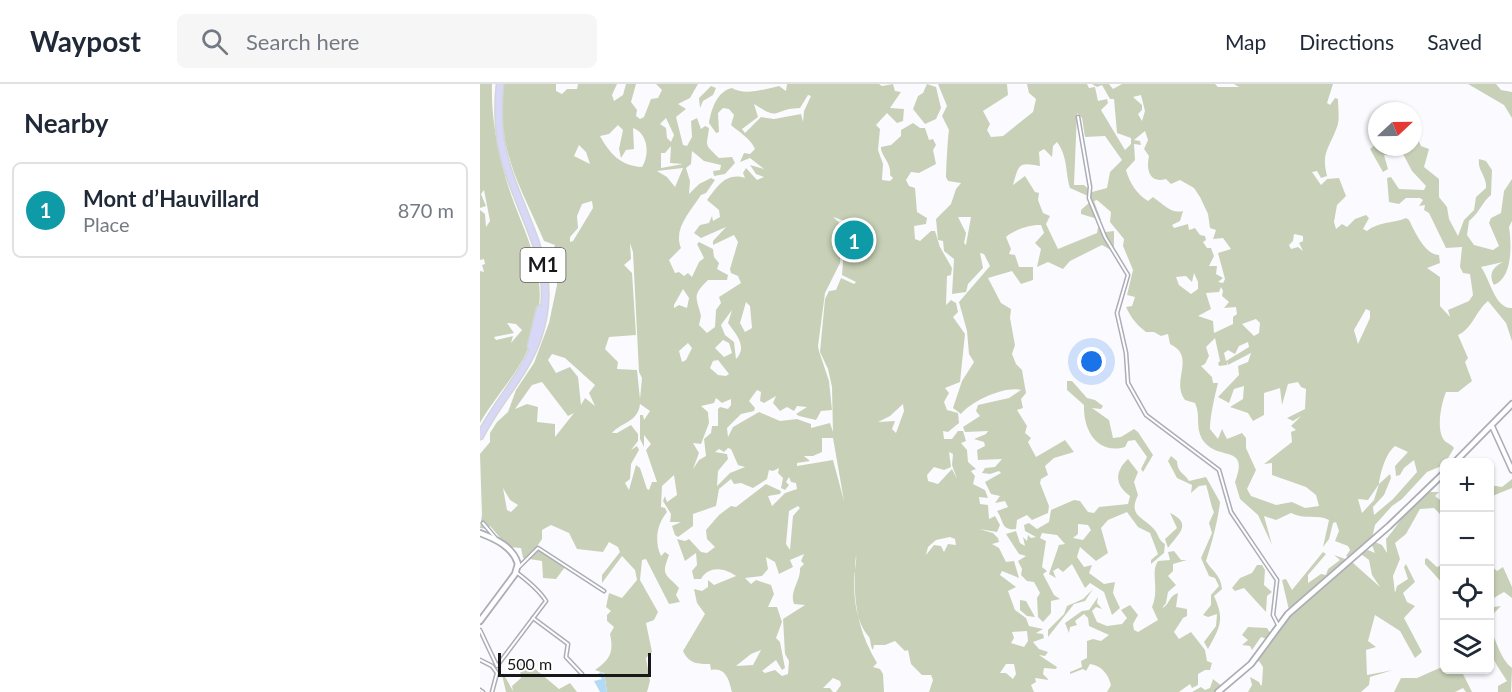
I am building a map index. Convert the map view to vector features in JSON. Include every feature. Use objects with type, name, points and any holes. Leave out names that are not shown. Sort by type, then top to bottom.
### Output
[{"type":"highway","name":"M1","points":[[480,428],[530,347],[538,326],[542,301],[540,264],[500,154],[496,133],[498,84]]},
{"type":"highway","name":"M1","points":[[480,436],[531,355],[538,338],[545,303],[541,256],[507,169],[502,150],[498,120],[498,84]]},
{"type":"main road","points":[[1459,458],[1512,404]]},
{"type":"main road","points":[[1218,692],[1251,664],[1278,625],[1440,477]]},
{"type":"main road","points":[[480,533],[498,541],[516,558],[516,570],[480,621]]},
{"type":"street","points":[[1078,117],[1090,187],[1089,198],[1107,242],[1128,275],[1127,287],[1118,310],[1126,353],[1128,383],[1146,415],[1220,472],[1232,512],[1277,580],[1273,615],[1278,625]]},
{"type":"street","points":[[1492,426],[1512,470]]},
{"type":"street","points":[[483,523],[498,541]]},
{"type":"street","points":[[496,667],[546,599],[516,570],[538,548],[604,591]]},
{"type":"street","points":[[533,618],[568,644],[566,657],[582,674]]},
{"type":"street","points":[[480,630],[496,667],[497,680],[492,692]]},
{"type":"street","points":[[480,660],[496,667]]},
{"type":"green space","points":[[480,84],[492,84],[495,132],[500,155],[506,179],[534,258],[540,297],[538,318],[526,353],[480,423],[480,271],[484,272],[482,265],[485,264],[484,259],[480,260],[480,210],[485,214],[486,227],[490,221],[484,190],[481,194],[486,206],[480,208]],"holes":[[[507,323],[516,324],[522,330],[511,343],[513,336],[496,340],[494,337],[514,333]]]},
{"type":"green space","points":[[503,84],[556,84],[556,91],[562,94],[567,89],[577,89],[578,84],[617,84],[612,95],[614,101],[623,95],[626,84],[636,84],[631,102],[637,110],[636,116],[640,119],[644,117],[651,99],[658,98],[662,90],[656,84],[698,84],[690,98],[678,104],[686,109],[676,117],[683,145],[687,146],[692,137],[691,121],[697,118],[701,129],[705,126],[709,128],[707,142],[710,150],[719,158],[732,157],[735,163],[725,174],[714,176],[713,171],[720,170],[721,165],[704,161],[692,151],[691,164],[686,168],[690,181],[689,194],[699,184],[711,178],[715,180],[706,193],[701,195],[684,221],[679,234],[681,248],[669,260],[675,273],[679,272],[684,276],[688,273],[692,277],[699,262],[704,258],[697,244],[699,242],[713,249],[714,257],[719,263],[717,269],[728,275],[727,280],[708,280],[697,294],[701,316],[699,325],[707,333],[715,327],[716,310],[721,303],[719,297],[741,283],[738,276],[731,273],[730,269],[738,242],[734,235],[713,245],[713,241],[726,227],[701,238],[694,233],[700,225],[709,223],[712,216],[713,221],[720,217],[719,210],[707,200],[723,182],[733,177],[745,178],[743,173],[746,168],[757,180],[764,177],[756,174],[750,165],[764,169],[750,158],[740,162],[744,153],[750,154],[755,149],[748,139],[731,125],[734,115],[729,109],[723,108],[718,113],[719,132],[716,133],[709,123],[713,107],[722,93],[732,88],[749,92],[779,86],[786,91],[787,84],[879,84],[882,86],[893,84],[895,91],[901,92],[890,108],[904,109],[903,121],[897,123],[887,113],[876,125],[880,129],[878,150],[883,164],[882,180],[890,181],[893,178],[881,147],[891,145],[901,136],[901,130],[913,123],[920,128],[925,128],[929,140],[933,139],[936,145],[933,150],[936,164],[919,173],[911,172],[906,180],[909,186],[915,188],[917,212],[927,218],[926,224],[914,226],[915,239],[920,241],[931,231],[935,231],[940,247],[952,268],[951,275],[947,276],[946,305],[951,300],[956,303],[958,312],[953,317],[965,334],[960,382],[945,388],[949,393],[944,402],[947,410],[958,413],[959,423],[948,432],[943,431],[944,439],[952,439],[958,431],[963,431],[966,441],[961,443],[967,450],[968,462],[976,469],[971,471],[975,476],[973,484],[985,490],[988,498],[979,497],[980,504],[988,505],[989,519],[995,516],[1000,525],[997,532],[979,529],[993,533],[999,542],[992,544],[999,548],[1006,562],[1014,561],[1019,578],[1002,571],[1000,575],[1016,587],[1008,591],[1015,610],[1026,618],[1029,626],[1043,629],[1036,633],[1043,634],[1044,638],[1033,642],[1039,649],[1048,652],[1045,656],[1039,655],[1057,667],[1056,669],[1044,668],[1043,674],[1049,680],[1035,678],[1036,682],[1031,685],[1034,692],[929,692],[933,680],[931,675],[922,675],[911,664],[908,650],[905,651],[895,641],[885,645],[874,645],[873,650],[870,638],[859,618],[864,637],[877,663],[873,667],[880,669],[883,674],[884,692],[836,692],[841,685],[840,681],[833,678],[823,688],[830,688],[833,692],[732,692],[723,672],[711,670],[710,664],[688,659],[683,651],[705,614],[697,603],[694,589],[702,591],[708,587],[708,580],[714,585],[736,576],[717,569],[708,572],[701,579],[694,579],[692,571],[697,565],[696,553],[685,561],[677,539],[685,541],[689,539],[701,552],[707,553],[715,547],[707,539],[706,530],[719,515],[731,506],[736,507],[766,484],[781,491],[780,494],[768,496],[772,506],[785,493],[797,489],[796,483],[791,482],[789,477],[786,482],[789,485],[785,490],[781,488],[783,478],[778,473],[779,468],[769,470],[767,479],[753,488],[741,483],[734,484],[731,479],[719,489],[716,506],[693,514],[693,526],[678,537],[672,526],[681,522],[670,522],[671,514],[663,501],[665,496],[667,502],[677,495],[674,475],[662,486],[661,507],[667,512],[659,527],[657,539],[661,556],[665,552],[669,555],[665,571],[679,588],[676,595],[680,602],[669,604],[646,559],[642,560],[640,580],[658,612],[654,620],[646,623],[652,652],[646,658],[650,681],[647,692],[607,692],[604,673],[595,670],[607,659],[611,651],[610,634],[614,627],[607,621],[607,615],[611,611],[606,607],[609,593],[622,598],[637,580],[635,570],[622,556],[602,583],[602,575],[620,552],[618,547],[609,542],[603,552],[577,549],[569,533],[551,525],[542,530],[542,539],[536,548],[542,549],[565,567],[556,579],[543,578],[542,561],[523,558],[521,548],[508,547],[490,526],[487,529],[480,528],[482,515],[480,454],[490,442],[490,433],[497,422],[508,412],[516,390],[534,363],[549,323],[557,285],[556,269],[551,256],[555,245],[544,241],[518,184],[503,129]],"holes":[[[808,95],[811,96],[804,111],[803,122],[801,114],[774,119],[761,117],[745,133],[742,129],[758,117],[754,104],[769,112],[777,113],[800,108]],[[666,118],[674,135],[671,142],[667,138],[666,128],[660,124]],[[618,125],[623,130],[619,149],[621,158],[626,150],[634,149],[633,128],[645,139],[647,151],[645,162],[642,167],[628,164],[617,158],[600,136],[609,134]],[[579,145],[586,152],[590,164],[574,156]],[[671,146],[670,163],[683,164],[661,168],[661,153],[665,153]],[[683,168],[675,187],[667,177],[657,171]],[[592,201],[593,208],[573,241],[570,242],[570,237],[578,228],[577,216],[582,204]],[[833,217],[845,221],[849,237],[844,249],[842,275],[856,282],[854,284],[841,278],[836,290],[829,291],[825,299],[820,352],[828,369],[832,387],[833,432],[830,423],[811,428],[811,424],[797,419],[780,421],[759,412],[733,427],[728,437],[727,428],[741,414],[754,411],[755,408],[749,401],[757,390],[761,392],[760,401],[764,403],[776,396],[773,403],[780,411],[787,407],[794,411],[797,406],[807,407],[796,414],[816,420],[821,411],[832,410],[829,381],[818,346],[825,293],[840,263],[841,248],[846,239],[841,224]],[[630,243],[633,252],[639,372],[642,378],[640,399],[637,370],[617,369],[618,362],[605,349],[609,337],[636,335],[632,273],[624,265],[631,259]],[[683,289],[689,298],[687,308],[679,305],[674,308]],[[746,302],[750,306],[752,328],[745,332],[740,323]],[[732,310],[728,323],[741,345],[736,359],[734,342],[725,335],[721,325]],[[723,340],[729,343],[732,353],[724,357],[715,348]],[[688,343],[692,348],[686,360],[682,362],[679,351]],[[552,354],[565,358],[595,385],[589,393],[595,406],[585,398],[581,405],[578,377],[570,367],[556,373],[548,360]],[[718,360],[729,374],[718,375],[710,368],[713,361]],[[542,382],[568,416],[574,413],[555,437],[555,424],[537,422],[538,407],[527,404],[515,409],[532,385]],[[716,398],[722,403],[731,399],[728,409],[720,407],[718,409],[718,426],[712,426],[711,433],[704,439],[706,456],[699,460],[693,469],[699,453],[693,443],[701,444],[709,423],[708,412],[701,406],[714,403]],[[640,404],[650,411],[644,420],[643,415],[640,415],[640,439],[644,447],[644,435],[651,444],[646,450],[657,482],[652,482],[649,490],[640,468],[636,465],[629,490],[625,483],[630,479],[631,464],[639,450],[637,446],[631,450],[638,441],[638,434],[631,425],[617,433],[612,433],[636,415]],[[903,404],[904,411],[896,433],[892,429],[895,421],[878,422],[890,416]],[[822,438],[833,438],[844,501],[833,460],[797,466],[797,463],[810,461],[804,456],[813,456],[822,452]],[[728,448],[731,449],[738,465],[745,467],[730,473],[717,486],[718,471],[728,459],[727,454],[715,452],[719,449],[724,452]],[[949,452],[953,454],[952,465],[957,479],[952,469],[938,484],[928,481],[927,475],[934,467],[944,470],[951,467]],[[503,488],[510,500],[518,505],[511,512],[507,510]],[[798,506],[800,508],[793,516],[790,550],[786,544],[789,511]],[[950,537],[955,539],[956,545],[948,544],[944,552],[941,546],[934,545],[926,555],[928,547],[936,540]],[[804,554],[801,561],[804,564],[800,568],[793,599],[794,604],[805,605],[783,619],[785,654],[789,661],[788,674],[782,676],[775,670],[765,673],[762,671],[776,660],[782,670],[785,668],[780,642],[776,638],[782,622],[777,607],[768,607],[774,594],[771,585],[756,580],[751,584],[745,578],[762,576],[768,569],[766,557],[775,562],[779,574],[793,567],[790,560]],[[1027,631],[1028,641],[1024,647],[1011,643],[1014,638],[1012,632]],[[761,650],[753,665],[736,666],[751,654]],[[1006,664],[1014,664],[1016,674],[1013,679],[1006,673],[1000,673]]]},
{"type":"green space","points":[[927,84],[936,87],[941,108],[936,119],[925,124],[913,109],[918,96],[923,93]]},
{"type":"green space","points":[[938,84],[1007,84],[1008,95],[983,111],[990,124],[987,130],[991,137],[1003,136],[1033,112],[1036,99],[1029,93],[1027,84],[1087,84],[1089,88],[1095,87],[1098,101],[1107,99],[1108,103],[1101,110],[1125,150],[1131,144],[1131,138],[1117,133],[1114,99],[1110,99],[1102,85],[1097,87],[1092,84],[1109,84],[1113,89],[1122,84],[1215,84],[1218,87],[1239,87],[1234,84],[1333,84],[1327,103],[1330,105],[1335,98],[1338,99],[1338,121],[1325,156],[1327,176],[1321,178],[1317,171],[1312,172],[1321,185],[1327,179],[1339,178],[1346,196],[1337,205],[1334,222],[1336,229],[1342,224],[1347,227],[1355,219],[1366,215],[1369,218],[1363,229],[1367,231],[1381,224],[1406,218],[1409,220],[1425,247],[1439,255],[1440,263],[1427,268],[1440,277],[1440,306],[1450,317],[1448,310],[1469,301],[1473,295],[1470,274],[1463,273],[1460,267],[1462,247],[1446,248],[1429,213],[1424,210],[1425,205],[1419,206],[1423,200],[1420,198],[1406,198],[1399,204],[1389,202],[1387,178],[1391,177],[1399,189],[1424,190],[1426,186],[1412,171],[1404,156],[1422,156],[1422,146],[1429,149],[1424,167],[1439,179],[1439,197],[1447,207],[1449,219],[1458,236],[1464,220],[1474,210],[1476,197],[1486,188],[1479,159],[1486,161],[1492,170],[1491,195],[1469,221],[1467,235],[1474,245],[1493,250],[1499,246],[1489,223],[1491,218],[1501,213],[1504,191],[1512,179],[1512,221],[1509,227],[1510,252],[1507,269],[1500,281],[1494,285],[1491,277],[1492,271],[1503,262],[1481,267],[1497,299],[1506,307],[1512,308],[1512,341],[1506,323],[1488,301],[1467,329],[1458,335],[1468,358],[1465,362],[1472,381],[1458,392],[1446,392],[1444,397],[1440,418],[1441,432],[1446,442],[1454,448],[1448,458],[1440,458],[1440,467],[1427,472],[1402,499],[1392,506],[1375,525],[1372,538],[1351,559],[1346,556],[1350,550],[1348,546],[1335,541],[1339,531],[1336,522],[1333,523],[1329,539],[1323,547],[1329,520],[1320,517],[1291,513],[1276,520],[1264,516],[1272,545],[1258,515],[1240,499],[1235,482],[1239,470],[1235,457],[1208,446],[1202,439],[1195,403],[1185,400],[1181,393],[1183,362],[1178,349],[1170,344],[1168,334],[1161,336],[1154,332],[1146,332],[1134,321],[1128,311],[1126,307],[1132,306],[1135,297],[1127,295],[1133,270],[1123,246],[1124,239],[1110,222],[1111,212],[1097,200],[1094,201],[1101,220],[1081,214],[1081,210],[1092,200],[1070,188],[1065,159],[1057,142],[1053,146],[1052,157],[1044,149],[1039,152],[1040,166],[1024,164],[1021,166],[1013,185],[1025,176],[1035,192],[1039,193],[1038,200],[1043,213],[1050,216],[1046,224],[1058,249],[1097,233],[1098,227],[1106,232],[1114,231],[1114,247],[1109,249],[1102,245],[1070,261],[1063,269],[1048,262],[1037,267],[1041,249],[1035,243],[1044,233],[1041,225],[1027,227],[1006,237],[1011,249],[1009,254],[1015,255],[1019,267],[1033,267],[1033,280],[1021,284],[1012,271],[988,278],[1001,303],[1011,309],[1010,318],[1015,345],[1012,354],[1016,364],[1022,370],[1026,393],[1021,399],[1023,408],[1017,410],[1027,426],[1025,433],[1031,438],[1028,442],[1036,457],[1065,440],[1074,452],[1054,458],[1045,466],[1048,475],[1041,479],[1040,483],[1049,506],[1048,513],[1032,520],[1027,515],[1017,520],[1016,529],[1005,527],[997,511],[1008,507],[1005,501],[995,503],[1000,496],[991,494],[985,482],[1001,473],[999,471],[990,474],[982,473],[985,468],[995,467],[1002,459],[978,460],[977,450],[985,446],[984,442],[974,439],[988,431],[965,432],[963,427],[980,416],[976,411],[978,405],[1009,398],[1021,390],[997,392],[973,404],[961,414],[953,408],[962,381],[974,362],[969,354],[967,331],[959,302],[990,266],[984,254],[980,253],[983,268],[968,284],[966,292],[952,294],[954,259],[944,251],[943,241],[938,240],[936,219],[951,204],[956,189],[961,183],[948,181],[946,177],[949,130],[942,116],[947,106]],"holes":[[[1141,95],[1145,111],[1142,121],[1138,114],[1142,110],[1142,105],[1133,97]],[[1077,113],[1082,118],[1085,137],[1105,136],[1122,160],[1110,172],[1107,188],[1092,192],[1084,185],[1074,185]],[[1145,131],[1148,140],[1144,149],[1149,156],[1148,166],[1152,177],[1160,180],[1166,179],[1171,184],[1180,180],[1194,188],[1208,214],[1210,228],[1216,230],[1213,239],[1223,238],[1231,249],[1218,253],[1225,279],[1223,283],[1218,282],[1223,278],[1216,274],[1217,266],[1209,266],[1214,256],[1211,248],[1207,248],[1203,242],[1206,240],[1205,236],[1200,235],[1195,228],[1189,230],[1188,224],[1174,228],[1172,225],[1180,221],[1183,211],[1171,210],[1153,197],[1148,201],[1137,192],[1132,184],[1126,170],[1135,160],[1134,144],[1141,145],[1140,141],[1134,140]],[[958,217],[971,217],[966,245],[964,243],[966,233]],[[1294,234],[1303,236],[1303,241],[1299,243],[1303,251],[1298,247],[1291,249],[1289,245],[1293,241]],[[1194,273],[1198,282],[1198,289],[1191,294],[1179,285],[1176,277],[1186,276],[1192,282]],[[1221,287],[1222,296],[1229,302],[1224,308],[1236,307],[1237,314],[1233,317],[1233,324],[1214,333],[1213,321],[1198,316],[1211,309],[1206,293],[1219,292]],[[1366,309],[1370,311],[1370,318],[1358,344],[1354,330]],[[1256,319],[1260,323],[1259,333],[1254,336],[1242,324]],[[1215,338],[1219,366],[1227,365],[1227,362],[1228,365],[1251,353],[1248,362],[1238,366],[1239,375],[1218,397],[1229,403],[1234,389],[1244,386],[1243,399],[1230,407],[1248,413],[1253,421],[1264,415],[1264,393],[1280,388],[1282,405],[1288,384],[1298,382],[1306,389],[1305,409],[1287,418],[1293,421],[1301,416],[1291,426],[1296,430],[1291,432],[1292,442],[1264,464],[1272,463],[1272,475],[1306,487],[1316,495],[1319,506],[1305,508],[1292,502],[1276,505],[1251,496],[1247,489],[1256,470],[1246,448],[1246,438],[1242,433],[1227,439],[1222,429],[1218,439],[1210,429],[1218,383],[1213,383],[1212,377],[1201,366],[1205,364],[1209,356],[1206,347]],[[1248,342],[1249,347],[1226,361],[1224,353],[1228,350],[1235,354],[1239,346]],[[1395,446],[1408,452],[1395,466],[1396,476],[1400,475],[1404,468],[1414,460],[1417,472],[1393,499],[1374,515],[1373,507],[1384,495],[1391,478],[1390,474],[1379,484],[1386,458]],[[1379,484],[1374,500],[1362,513],[1358,499],[1368,500]]]},
{"type":"green space","points":[[1468,84],[1496,84],[1501,90],[1512,92],[1512,118],[1504,105]]},
{"type":"green space","points":[[711,86],[716,88],[713,95],[703,101],[700,108],[699,98]]},
{"type":"green space","points":[[1374,156],[1384,156],[1388,169],[1383,172]]},
{"type":"green space","points":[[1067,381],[1072,381],[1087,398],[1103,406],[1101,409],[1092,408],[1109,420],[1113,438],[1121,437],[1134,429],[1138,432],[1153,455],[1143,472],[1141,469],[1147,457],[1135,440],[1128,441],[1125,447],[1115,449],[1099,444],[1089,431],[1084,405],[1067,390]]},
{"type":"green space","points":[[1171,456],[1177,461],[1180,471],[1189,481],[1206,477],[1220,502],[1206,561],[1221,584],[1222,589],[1214,596],[1220,623],[1208,649],[1204,642],[1216,626],[1217,614],[1208,617],[1203,615],[1211,605],[1211,595],[1219,586],[1215,578],[1209,576],[1201,558],[1212,533],[1209,523],[1214,512],[1206,485],[1199,486],[1191,493],[1192,485],[1177,478],[1168,461]]},
{"type":"green space","points":[[1128,459],[1138,472],[1134,482],[1138,495],[1135,502],[1136,512],[1154,529],[1165,544],[1164,553],[1151,564],[1151,560],[1158,554],[1150,533],[1138,527],[1127,512],[1108,520],[1101,528],[1108,553],[1096,561],[1080,547],[1077,557],[1084,567],[1092,565],[1089,573],[1104,584],[1115,582],[1113,593],[1120,608],[1112,615],[1104,592],[1090,583],[1085,588],[1072,564],[1063,572],[1058,568],[1053,571],[1056,578],[1049,574],[1059,545],[1065,544],[1057,535],[1042,533],[1040,538],[1046,541],[1042,567],[1047,571],[1043,574],[1054,595],[1060,599],[1051,601],[1051,613],[1043,622],[1038,617],[1037,598],[1040,593],[1034,582],[1027,581],[1021,575],[1022,569],[1018,561],[1026,556],[1019,554],[1006,534],[1016,531],[1020,543],[1025,546],[1023,537],[1027,541],[1028,535],[1031,538],[1036,537],[1025,531],[1024,525],[1029,523],[1037,529],[1049,522],[1051,510],[1074,500],[1080,501],[1088,512],[1094,513],[1099,507],[1128,504],[1130,496],[1121,487],[1118,478]],"holes":[[[1078,524],[1088,525],[1091,530],[1083,540],[1073,538],[1078,534]]]},
{"type":"green space","points":[[1512,479],[1512,488],[1494,495],[1494,486],[1502,487]]},
{"type":"green space","points":[[1430,492],[1439,492],[1435,496],[1440,500],[1440,514],[1434,508],[1420,509],[1406,534],[1395,543],[1400,559],[1393,576],[1395,593],[1397,586],[1408,579],[1404,567],[1406,564],[1415,582],[1403,593],[1407,602],[1415,606],[1404,618],[1422,652],[1415,658],[1400,631],[1375,615],[1368,641],[1376,647],[1366,650],[1367,675],[1393,670],[1370,677],[1369,685],[1361,692],[1248,692],[1252,685],[1250,677],[1259,682],[1261,686],[1262,684],[1263,667],[1259,661],[1252,665],[1290,616],[1352,562],[1380,587],[1372,575],[1369,560],[1361,554],[1368,550],[1375,553],[1372,545],[1375,542],[1382,545],[1387,553],[1386,539],[1411,507]]},
{"type":"green space","points":[[1170,513],[1181,521],[1182,525],[1179,534],[1168,548],[1165,539],[1177,528]]},
{"type":"green space","points":[[1174,551],[1181,560],[1187,560],[1173,564],[1173,571],[1168,576],[1176,585],[1168,592],[1166,603],[1162,608],[1178,593],[1176,607],[1187,609],[1187,616],[1183,618],[1174,632],[1179,639],[1191,632],[1205,650],[1207,661],[1212,663],[1210,670],[1198,674],[1198,685],[1192,688],[1190,684],[1179,692],[1107,692],[1111,685],[1110,681],[1104,671],[1098,667],[1090,664],[1086,671],[1083,669],[1070,674],[1082,667],[1081,661],[1087,658],[1087,641],[1093,639],[1101,641],[1109,635],[1089,626],[1088,618],[1084,614],[1075,621],[1077,625],[1070,627],[1069,633],[1065,623],[1082,611],[1089,610],[1098,597],[1097,603],[1102,609],[1096,607],[1092,611],[1097,622],[1107,626],[1122,624],[1127,618],[1121,610],[1130,605],[1138,615],[1133,624],[1134,630],[1138,632],[1158,620],[1152,607],[1156,565],[1158,561],[1170,560],[1168,552]]},
{"type":"green space","points":[[1323,552],[1326,554],[1308,575],[1308,583],[1321,574],[1326,575],[1328,569],[1340,560],[1334,555],[1348,560],[1289,610],[1282,580],[1286,579],[1292,590]]},
{"type":"green space","points":[[1427,558],[1437,567],[1440,566],[1440,581],[1425,564]]},
{"type":"green space","points":[[1257,565],[1262,565],[1265,570],[1264,585],[1272,592],[1267,596],[1266,612],[1244,588],[1235,591],[1232,588],[1240,578],[1252,573]]},
{"type":"green space","points":[[1503,567],[1512,587],[1512,598],[1504,592],[1494,598],[1494,568],[1497,571]]},
{"type":"green space","points":[[1093,589],[1085,601],[1074,604],[1048,637],[1048,630],[1064,614],[1067,606],[1083,599]]},
{"type":"green space","points":[[1020,600],[1026,601],[1035,617],[1027,616],[1020,610]]},
{"type":"green space","points":[[1248,627],[1267,628],[1271,634],[1267,639],[1261,637],[1252,650],[1250,646],[1242,645],[1248,640],[1242,635]]},
{"type":"green space","points":[[1494,638],[1502,655],[1512,668],[1511,692],[1498,692],[1498,686],[1507,681],[1494,659]]},
{"type":"green space","points":[[521,657],[559,689],[570,683],[577,692],[506,692],[502,675],[503,673],[513,691],[512,686],[521,678],[519,659]]},
{"type":"green space","points":[[1440,668],[1440,674],[1463,674],[1472,692],[1466,692],[1463,688],[1455,692],[1394,692],[1401,678],[1417,678]]},
{"type":"green space","points":[[1213,679],[1223,687],[1217,692],[1192,692],[1201,687],[1205,690],[1210,688]]},
{"type":"water","points":[[601,672],[604,674],[607,692],[600,692],[594,681],[602,679],[598,674]]},
{"type":"place","name":"Mont d’Hauvillard","points":[[854,240]]}]
